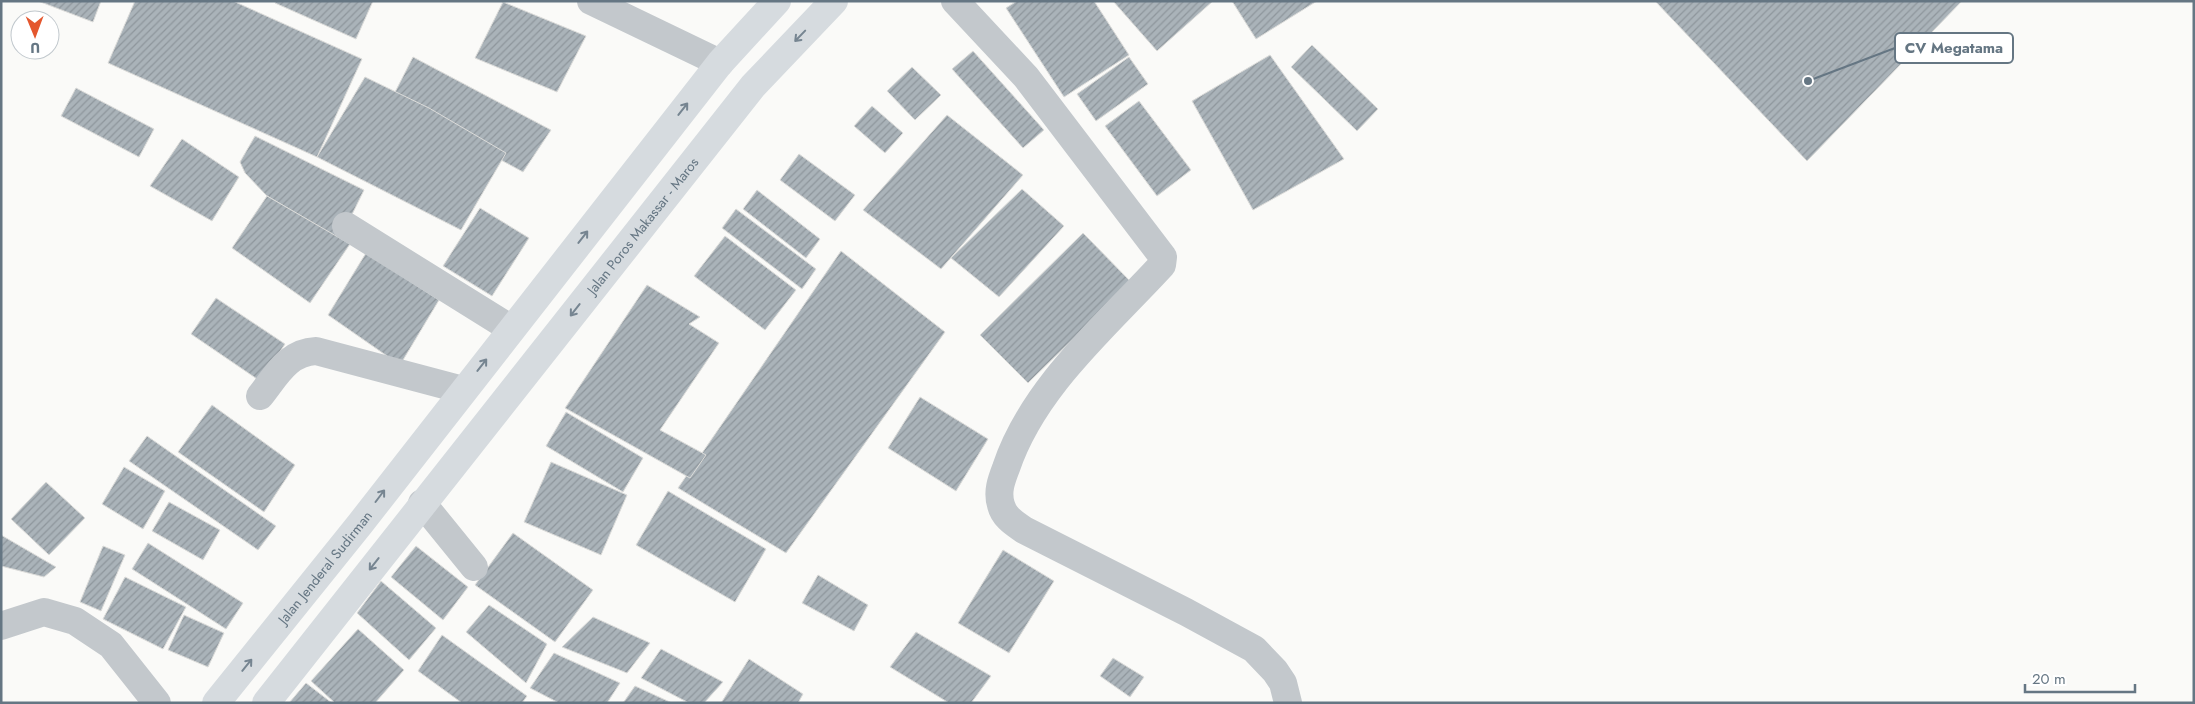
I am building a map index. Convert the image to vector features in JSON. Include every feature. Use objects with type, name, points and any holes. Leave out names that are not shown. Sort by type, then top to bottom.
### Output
[{"type":"highway","points":[[463,390],[720,63],[777,1]]},
{"type":"highway","name":"Jalan Poros Makassar - Maros","points":[[422,503],[753,86],[834,1]]},
{"type":"highway","name":"Jalan Jenderal Sudirman","points":[[216,703],[463,390]]},
{"type":"highway","points":[[266,703],[422,503]]},
{"type":"street","points":[[591,1],[720,63]]},
{"type":"street","points":[[955,1],[1026,77],[1163,257],[1162,264],[1043,396],[1011,452],[999,489],[1003,511],[1010,521],[1024,530],[1186,612],[1254,649],[1276,671],[1283,683],[1288,703]]},
{"type":"street","points":[[346,226],[510,328]]},
{"type":"street","points":[[260,396],[291,358],[303,352],[316,351],[463,390]]},
{"type":"street","points":[[422,503],[474,568]]},
{"type":"street","points":[[1,626],[44,612],[75,621],[111,645],[157,703]]},
{"type":"building","points":[[38,1],[101,1],[93,22]]},
{"type":"building","points":[[135,1],[233,1],[362,59],[317,157],[108,63]]},
{"type":"building","points":[[276,1],[373,1],[356,39],[275,3]]},
{"type":"building","points":[[1017,1],[1094,1],[1129,55],[1064,97],[1006,8]]},
{"type":"building","points":[[1113,1],[1213,1],[1157,51]]},
{"type":"building","points":[[1232,1],[1317,1],[1256,39]]},
{"type":"building","points":[[1655,1],[1962,1],[1807,161]]},
{"type":"building","points":[[503,2],[586,36],[557,92],[475,58]]},
{"type":"building","points":[[1312,45],[1378,109],[1357,131],[1291,67]]},
{"type":"building","points":[[973,51],[1044,130],[1023,148],[952,69]]},
{"type":"building","points":[[1270,55],[1344,159],[1253,210],[1192,101]]},
{"type":"building","points":[[413,57],[551,130],[523,172],[391,100]]},
{"type":"building","points":[[1129,57],[1148,84],[1096,121],[1077,94]]},
{"type":"building","points":[[912,67],[941,95],[915,120],[887,91]]},
{"type":"building","points":[[365,77],[429,108],[506,153],[461,230],[317,157]]},
{"type":"building","points":[[76,88],[154,129],[139,157],[61,116]]},
{"type":"building","points":[[1139,101],[1191,170],[1157,196],[1105,126]]},
{"type":"building","points":[[872,106],[903,133],[885,153],[854,126]]},
{"type":"building","points":[[947,115],[1023,175],[941,269],[863,210]]},
{"type":"building","points":[[255,136],[364,190],[340,239],[267,196],[245,173],[240,162]]},
{"type":"building","points":[[182,139],[239,177],[212,221],[150,186]]},
{"type":"building","points":[[799,154],[855,195],[835,221],[780,180]]},
{"type":"building","points":[[1022,189],[1064,226],[999,297],[951,258]]},
{"type":"building","points":[[757,190],[820,239],[806,258],[743,209]]},
{"type":"building","points":[[267,196],[350,244],[310,303],[232,248]]},
{"type":"building","points":[[480,208],[529,238],[492,296],[443,266]]},
{"type":"building","points":[[736,209],[816,269],[802,289],[722,228]]},
{"type":"building","points":[[1083,233],[1131,282],[1028,383],[980,335]]},
{"type":"building","points":[[725,236],[796,290],[765,330],[694,276]]},
{"type":"building","points":[[841,251],[945,332],[786,553],[678,488]]},
{"type":"building","points":[[366,253],[439,300],[400,365],[328,315]]},
{"type":"building","points":[[647,285],[700,317],[689,324],[719,343],[660,430],[706,455],[690,478],[565,408]]},
{"type":"building","points":[[216,298],[285,344],[260,381],[191,334]]},
{"type":"building","points":[[920,397],[988,439],[956,491],[888,448]]},
{"type":"building","points":[[212,405],[295,465],[264,512],[178,452]]},
{"type":"building","points":[[566,412],[643,458],[623,492],[546,446]]},
{"type":"building","points":[[147,436],[276,526],[258,550],[129,461]]},
{"type":"building","points":[[551,462],[627,495],[601,555],[524,522]]},
{"type":"building","points":[[124,467],[165,491],[143,529],[102,504]]},
{"type":"building","points":[[46,482],[85,518],[49,555],[11,519]]},
{"type":"building","points":[[668,491],[766,549],[735,602],[636,545]]},
{"type":"building","points":[[169,502],[220,530],[203,560],[152,531]]},
{"type":"building","points":[[513,533],[593,590],[555,642],[475,585]]},
{"type":"building","points":[[1,535],[56,567],[44,577],[1,566]]},
{"type":"building","points":[[148,543],[243,603],[226,629],[132,569]]},
{"type":"building","points":[[103,546],[125,555],[101,611],[80,602]]},
{"type":"building","points":[[416,546],[468,587],[443,620],[391,577]]},
{"type":"building","points":[[1003,550],[1054,581],[1009,653],[958,623]]},
{"type":"building","points":[[818,575],[868,605],[854,631],[802,603]]},
{"type":"building","points":[[125,577],[186,607],[163,649],[103,619]]},
{"type":"building","points":[[381,581],[436,628],[409,660],[357,613]]},
{"type":"building","points":[[489,605],[547,644],[526,683],[466,632]]},
{"type":"building","points":[[184,615],[224,633],[208,667],[168,650]]},
{"type":"building","points":[[593,617],[650,643],[627,673],[562,647]]},
{"type":"building","points":[[358,629],[404,670],[375,703],[335,703],[311,681]]},
{"type":"building","points":[[916,632],[991,676],[971,703],[949,703],[890,667]]},
{"type":"building","points":[[442,635],[527,696],[522,703],[462,703],[418,671]]},
{"type":"building","points":[[661,649],[723,682],[704,703],[689,703],[641,678]]},
{"type":"building","points":[[554,653],[620,683],[607,703],[559,703],[530,688]]},
{"type":"building","points":[[1113,658],[1144,677],[1130,697],[1100,676]]},
{"type":"building","points":[[749,659],[803,694],[798,703],[721,703]]},
{"type":"building","points":[[306,683],[332,703],[289,703]]},
{"type":"building","points":[[635,686],[672,703],[623,703]]},
{"type":"place","name":"CV Megatama","points":[[1808,81]]}]
